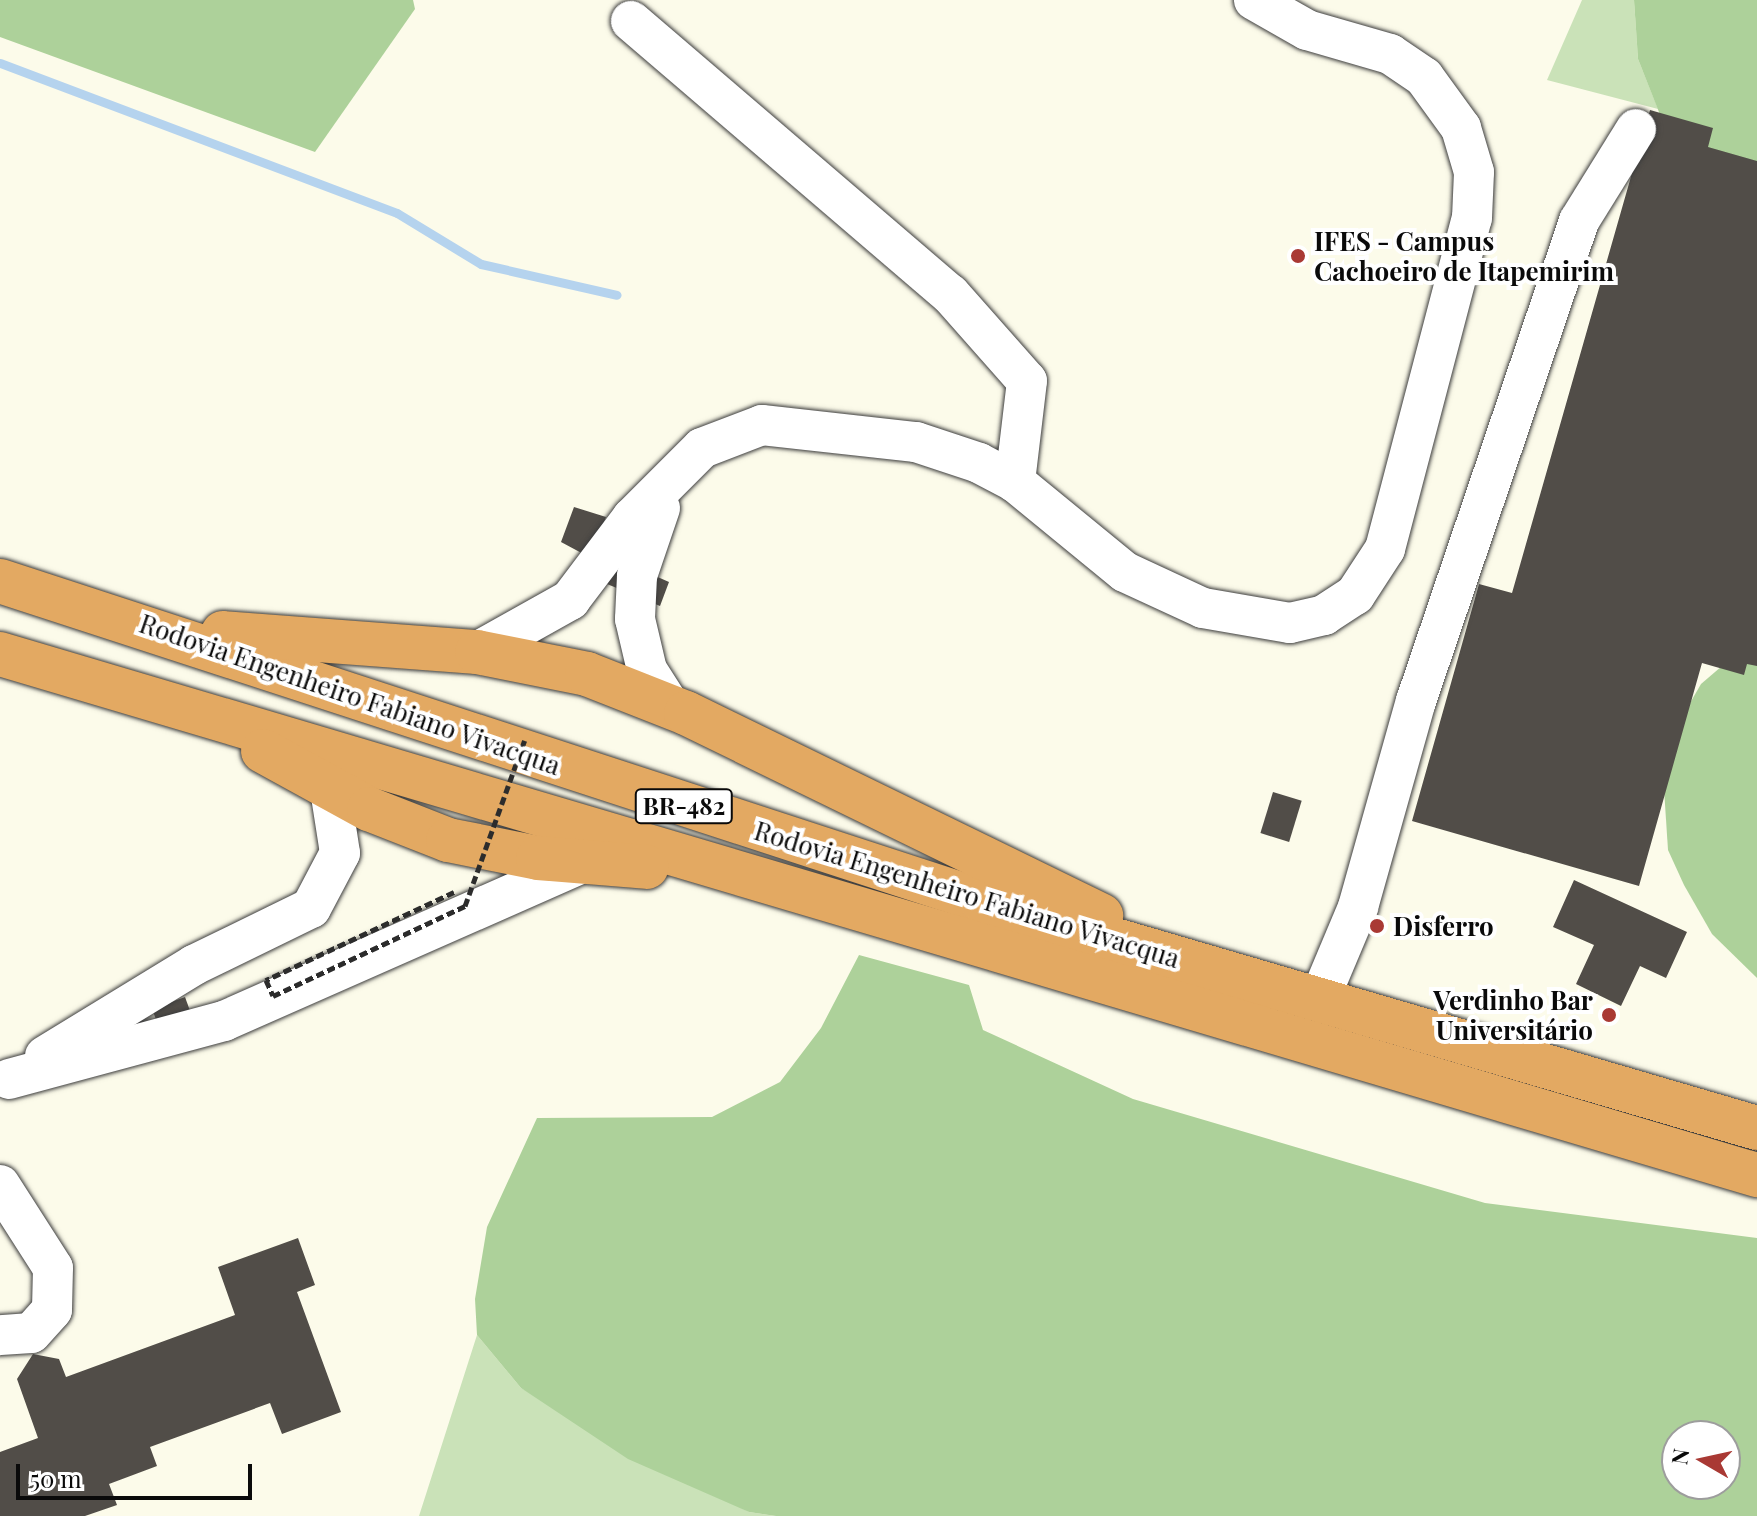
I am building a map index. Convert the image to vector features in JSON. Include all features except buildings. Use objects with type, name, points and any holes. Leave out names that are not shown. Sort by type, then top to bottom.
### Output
[{"type":"highway","name":"Rodovia Engenheiro Fabiano Vivacqua","points":[[0,581],[162,629],[748,828],[1757,1128]]},
{"type":"highway","points":[[162,629],[477,652],[587,674],[670,706],[1211,968]]},
{"type":"highway","name":"Rodovia Engenheiro Fabiano Vivacqua","points":[[0,654],[1757,1175]]},
{"type":"highway","points":[[197,713],[330,789],[448,840],[584,862],[742,875]]},
{"type":"lane","points":[[477,652],[570,600],[670,477],[721,437],[783,424],[916,442],[1015,482],[1125,572],[1203,608],[1273,623],[1307,621],[1340,607],[1378,566],[1472,218],[1474,172],[1456,118],[1424,77],[1390,54],[1307,30],[1254,0]]},
{"type":"lane","points":[[631,21],[950,294],[1027,381],[1015,482]]},
{"type":"lane","points":[[1319,1000],[1358,907],[1416,701],[1579,221],[1636,129]]},
{"type":"lane","points":[[670,477],[634,603],[640,650],[670,706]]},
{"type":"lane","points":[[4,1081],[194,965],[311,908],[340,853],[330,789]]},
{"type":"lane","points":[[4,1081],[224,1021],[273,996],[584,862]]},
{"type":"lane","points":[[0,1185],[53,1268],[52,1310],[31,1333],[0,1335]]},
{"type":"path","points":[[454,892],[266,980],[273,996],[465,906],[525,739]]},
{"type":"green space","points":[[0,0],[413,0],[415,9],[315,152],[0,37]]},
{"type":"green space","points":[[1582,0],[1634,0],[1638,59],[1658,109],[1547,80]]},
{"type":"green space","points":[[1634,0],[1757,0],[1757,189],[1670,140],[1638,59]]},
{"type":"green space","points":[[1757,636],[1757,978],[1712,934],[1684,885],[1668,850],[1664,789],[1671,736],[1701,684]]},
{"type":"green space","points":[[859,955],[969,985],[983,1030],[1133,1099],[1485,1203],[1757,1238],[1757,1516],[776,1516],[749,1512],[628,1459],[521,1388],[477,1335],[475,1299],[487,1227],[537,1118],[712,1117],[780,1082],[821,1028]]},
{"type":"green space","points":[[477,1335],[521,1388],[749,1512],[776,1516],[419,1516]]},
{"type":"waterway","points":[[0,63],[397,213],[481,264],[617,295]]},
{"type":"place","name":"IFES - Campus Cachoeiro de Itapemirim","points":[[1298,256]]},
{"type":"place","name":"Disferro","points":[[1377,926]]},
{"type":"place","name":"Verdinho Bar Universitário","points":[[1609,1015]]}]
